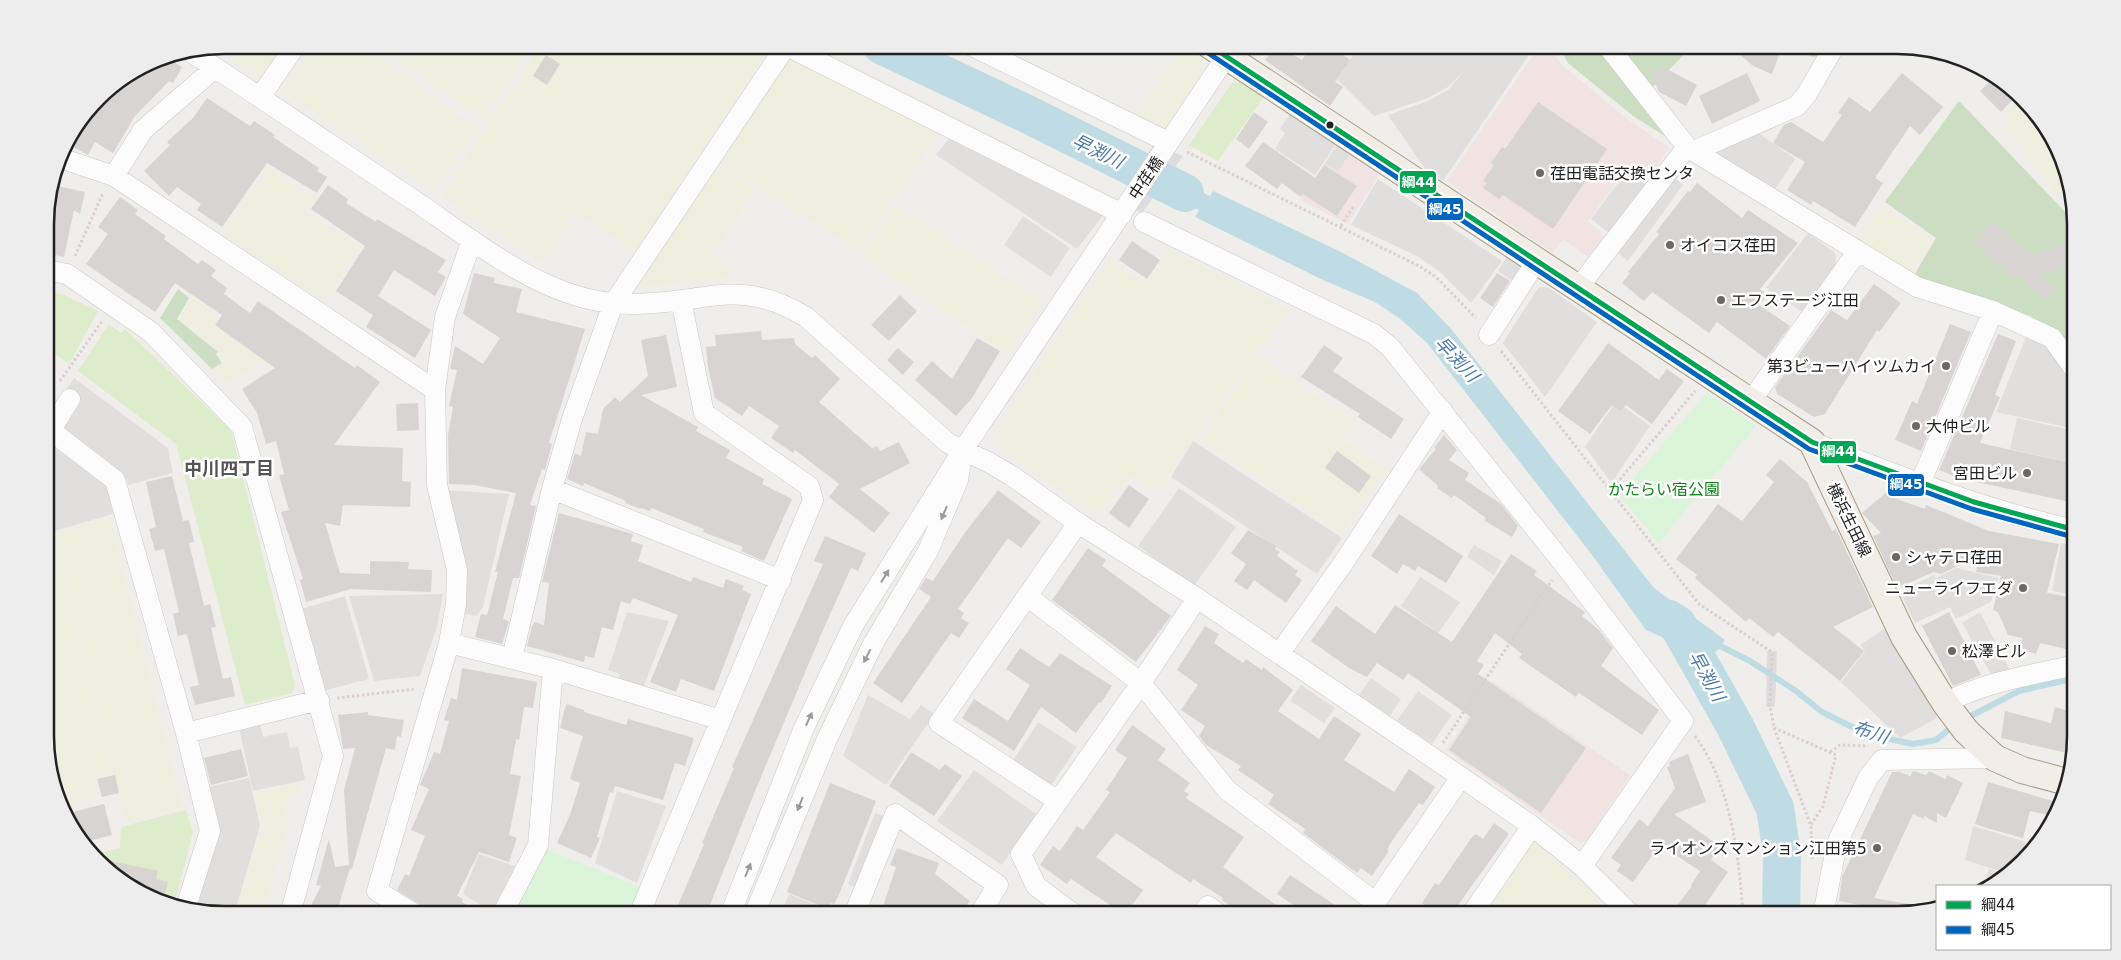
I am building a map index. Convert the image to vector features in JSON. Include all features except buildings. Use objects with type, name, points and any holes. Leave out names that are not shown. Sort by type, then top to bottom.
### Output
[{"type":"main road","points":[[1230,54],[1536,262],[1812,442]]},
{"type":"main road","name":"横浜生田線","points":[[1812,442],[1904,636],[1945,703],[1966,731],[1995,758],[2022,770],[2061,780]]},
{"type":"street","points":[[260,97],[290,54]]},
{"type":"street","points":[[512,658],[552,489],[572,419],[613,304],[780,54]]},
{"type":"street","points":[[804,54],[1122,214]]},
{"type":"street","points":[[988,54],[1171,144]]},
{"type":"street","name":"中荏橋","points":[[734,906],[804,728],[853,626],[962,450],[1171,144],[1220,54]]},
{"type":"street","points":[[1614,54],[1691,149],[1917,287],[1994,311],[2052,338],[2067,359]]},
{"type":"street","points":[[1578,288],[1691,149],[1798,106],[1830,54]]},
{"type":"street","points":[[197,56],[472,240],[534,279],[554,288],[573,295],[613,304],[647,304],[727,294],[757,296],[781,304],[806,317],[948,443],[990,462],[1012,476],[1078,523],[1197,598],[1461,777],[1532,826],[1582,866],[1622,906]]},
{"type":"street","points":[[114,176],[143,130],[216,68]]},
{"type":"street","points":[[67,160],[114,176],[436,390]]},
{"type":"street","points":[[1144,222],[1374,334],[1390,347],[1563,563],[1683,721],[1582,866]]},
{"type":"street","points":[[401,906],[377,891],[448,643],[456,604],[456,570],[437,485],[436,390],[445,317],[472,240]]},
{"type":"street","points":[[1750,402],[1857,252]]},
{"type":"street","points":[[1489,335],[1536,262]]},
{"type":"street","points":[[54,272],[67,274],[151,332],[242,427],[333,756],[292,906]]},
{"type":"street","points":[[643,906],[812,505],[812,490],[704,413],[681,300]]},
{"type":"street","points":[[1920,484],[1994,311]]},
{"type":"street","points":[[54,421],[70,399]]},
{"type":"street","points":[[1280,654],[1344,562],[1443,411]]},
{"type":"street","points":[[54,434],[115,480],[186,734],[210,831],[188,902]]},
{"type":"street","points":[[1812,442],[1920,484],[2004,512],[2067,528]]},
{"type":"street","points":[[758,906],[823,747],[849,691],[873,644],[928,551],[958,480],[962,450]]},
{"type":"street","points":[[552,489],[781,580]]},
{"type":"street","points":[[1058,801],[939,724],[1078,523]]},
{"type":"street","points":[[1027,596],[1141,683],[1227,790],[1368,906]]},
{"type":"street","points":[[1063,906],[1036,886],[1021,854],[1141,683],[1197,598]]},
{"type":"street","points":[[448,643],[553,669],[722,720]]},
{"type":"street","points":[[1945,703],[1966,692],[1986,686],[2067,667]]},
{"type":"street","points":[[507,906],[538,845],[553,669]]},
{"type":"street","points":[[186,734],[319,700]]},
{"type":"street","points":[[1825,906],[1837,843],[1868,778],[1882,760],[1995,758]]},
{"type":"street","points":[[1374,906],[1461,777]]},
{"type":"street","points":[[858,906],[895,814],[998,885],[985,906]]},
{"type":"street","points":[[1477,906],[1532,826]]},
{"type":"path","points":[[1171,144],[1341,226],[1436,277],[1470,311],[1699,604],[1772,652],[1770,706],[1774,728],[1811,826],[1812,868]]},
{"type":"path","points":[[75,255],[102,196]]},
{"type":"path","points":[[1341,226],[1353,207]]},
{"type":"path","points":[[59,383],[102,320]]},
{"type":"path","points":[[1610,491],[1700,385]]},
{"type":"path","points":[[1433,758],[1563,563]]},
{"type":"path","points":[[339,698],[407,690]]},
{"type":"path","points":[[1683,721],[1702,747],[1725,804],[1735,843],[1742,906]]},
{"type":"path","points":[[1774,728],[1836,755],[1823,806],[1811,826]]},
{"type":"path","points":[[1830,752],[1840,744],[1876,746]]},
{"type":"shaded area","points":[[1354,54],[1476,54],[1471,62],[1476,54],[1530,54],[1443,181],[1425,169],[1388,115],[1428,101],[1448,90],[1465,70],[1448,87],[1428,98],[1374,116],[1337,79]]},
{"type":"shaded area","points":[[1534,54],[1554,54],[1562,65],[1626,118],[1670,148],[1645,181],[1627,168],[1588,221],[1601,232],[1600,234],[1604,238],[1588,257],[1563,239],[1553,253],[1446,181]]},
{"type":"shaded area","points":[[1291,112],[1337,142],[1315,175],[1275,149],[1285,133],[1280,129]]},
{"type":"shaded area","points":[[1757,132],[1795,159],[1773,192],[1706,151]]},
{"type":"shaded area","points":[[950,137],[1105,213],[1077,249],[936,155]]},
{"type":"shaded area","points":[[1338,143],[1381,172],[1348,224],[1300,200]]},
{"type":"shaded area","points":[[1338,144],[1350,152],[1338,172],[1325,164]]},
{"type":"shaded area","points":[[1628,170],[1646,184],[1609,233],[1591,219]]},
{"type":"shaded area","points":[[1672,175],[1683,185],[1628,261],[1617,252]]},
{"type":"shaded area","points":[[1378,179],[1502,261],[1471,303],[1439,271],[1417,256],[1351,225]]},
{"type":"shaded area","points":[[1023,216],[1070,248],[1051,277],[1004,245]]},
{"type":"shaded area","points":[[1808,233],[1835,253],[1837,268],[1804,313],[1766,288]]},
{"type":"shaded area","points":[[1507,257],[1522,267],[1513,281],[1498,271]]},
{"type":"shaded area","points":[[1538,288],[1549,288],[1597,322],[1545,397],[1503,343]]},
{"type":"shaded area","points":[[2026,337],[2052,349],[2067,371],[2067,427],[1996,412]]},
{"type":"shaded area","points":[[74,378],[168,448],[173,473],[128,485],[127,479],[54,422],[54,408]]},
{"type":"shaded area","points":[[1616,401],[1650,426],[1613,481],[1610,481],[1585,447]]},
{"type":"shaded area","points":[[2017,418],[2067,429],[2067,462],[2010,449]]},
{"type":"shaded area","points":[[1193,441],[1342,538],[1317,574],[1171,477]]},
{"type":"shaded area","points":[[54,447],[108,486],[113,514],[54,531]]},
{"type":"shaded area","points":[[1179,488],[1236,527],[1194,586],[1138,546]]},
{"type":"shaded area","points":[[446,490],[509,494],[483,607],[477,616],[461,613]]},
{"type":"shaded area","points":[[2061,543],[2067,544],[2067,594],[2052,591]]},
{"type":"shaded area","points":[[1474,545],[1502,561],[1494,575],[1467,557]]},
{"type":"shaded area","points":[[1957,568],[1998,578],[1991,602],[1956,619],[1950,607],[1915,623],[1900,591],[1934,575],[1936,578]]},
{"type":"shaded area","points":[[1420,577],[1460,602],[1438,633],[1401,606]]},
{"type":"shaded area","points":[[443,594],[437,627],[420,676],[374,681],[349,596]]},
{"type":"shaded area","points":[[345,596],[369,679],[323,691],[301,609]]},
{"type":"shaded area","points":[[627,612],[669,621],[643,688],[618,679],[620,674],[608,670]]},
{"type":"shaded area","points":[[1980,612],[2011,672],[1995,681],[1962,623]]},
{"type":"shaded area","points":[[1887,627],[1937,718],[1900,738],[1841,682],[1865,651],[1860,645]]},
{"type":"shaded area","points":[[1371,678],[1401,699],[1390,716],[1359,695]]},
{"type":"shaded area","points":[[1493,681],[1630,775],[1588,840],[1580,843],[1446,750]]},
{"type":"shaded area","points":[[1301,685],[1335,708],[1324,723],[1290,701]]},
{"type":"shaded area","points":[[1418,691],[1452,715],[1432,744],[1397,721]]},
{"type":"shaded area","points":[[868,695],[910,719],[921,705],[934,714],[886,785],[843,756]]},
{"type":"shaded area","points":[[1038,722],[1077,747],[1050,787],[1012,762]]},
{"type":"shaded area","points":[[260,724],[263,737],[287,732],[290,748],[298,747],[305,780],[253,791],[239,728]]},
{"type":"shaded area","points":[[974,770],[1036,814],[1002,865],[937,821]]},
{"type":"shaded area","points":[[249,778],[260,826],[237,906],[194,903],[208,787]]},
{"type":"shaded area","points":[[617,791],[666,806],[637,883],[595,863]]},
{"type":"shaded area","points":[[875,813],[887,817],[857,888],[848,884]]},
{"type":"shaded area","points":[[1973,826],[2026,842],[2024,849],[2001,871],[1965,860]]},
{"type":"shaded area","points":[[479,854],[515,866],[495,906],[482,906],[463,894]]},
{"type":"shaded area","points":[[1989,869],[1999,872],[1986,881]]},
{"type":"shaded area","points":[[789,894],[819,906],[784,906]]},
{"type":"green space","points":[[224,54],[280,54],[262,79]]},
{"type":"green space","points":[[308,54],[374,54],[478,129],[434,190],[282,92]]},
{"type":"green space","points":[[389,54],[527,54],[483,120]]},
{"type":"green space","points":[[536,54],[766,54],[635,252],[575,212],[543,262],[442,197],[485,127]]},
{"type":"green space","points":[[1177,54],[1204,55],[1203,68],[1165,129],[1137,115]]},
{"type":"green space","points":[[1563,54],[1606,54],[1667,129],[1665,136],[1633,116],[1568,63]]},
{"type":"green space","points":[[1624,54],[1684,54],[1648,92],[1622,56]]},
{"type":"green space","points":[[1804,54],[1822,54],[1814,57]]},
{"type":"green space","points":[[790,59],[939,133],[858,251],[717,159]]},
{"type":"green space","points":[[1241,82],[1264,97],[1218,161],[1189,145],[1232,83]]},
{"type":"green space","points":[[1959,101],[2067,213],[2067,337],[2062,342],[2031,316],[1913,277],[1936,238],[1885,202]]},
{"type":"green space","points":[[2016,103],[2032,120],[2054,159],[2064,193],[2059,198],[2003,120]]},
{"type":"green space","points":[[717,162],[754,189],[713,254],[729,269],[728,277],[640,287],[639,277]]},
{"type":"green space","points":[[268,168],[313,198],[304,211],[360,247],[325,301],[224,235]]},
{"type":"green space","points":[[897,205],[1042,302],[1008,353],[863,256]]},
{"type":"green space","points":[[1881,206],[1932,239],[1909,273],[1859,241]]},
{"type":"green space","points":[[1170,250],[1289,310],[1195,436],[1157,493],[1130,475],[1096,514],[1004,452],[997,431],[1109,261],[1146,284]]},
{"type":"green space","points":[[178,289],[189,298],[177,319],[218,352],[216,354],[222,363],[212,369],[160,318]]},
{"type":"green space","points":[[54,293],[62,294],[98,311],[69,364],[54,353]]},
{"type":"green space","points":[[192,298],[219,316],[212,325],[247,351],[250,347],[266,358],[228,383],[215,369],[224,363],[217,354],[219,351],[179,319]]},
{"type":"green space","points":[[109,324],[121,333],[125,329],[231,430],[295,685],[292,693],[245,705],[176,444],[78,371]]},
{"type":"green space","points":[[1256,357],[1353,421],[1341,439],[1385,469],[1342,533],[1201,439]]},
{"type":"green space","name":"かたらい宿公園","points":[[1707,393],[1756,426],[1658,543],[1619,495]]},
{"type":"green space","points":[[110,519],[182,808],[126,822],[54,533]]},
{"type":"green space","points":[[54,537],[112,773],[92,778],[97,797],[69,804],[55,758]]},
{"type":"green space","points":[[301,783],[296,797],[290,797],[282,821],[288,823],[265,906],[238,906],[262,826],[255,793]]},
{"type":"green space","points":[[186,810],[193,832],[176,899],[139,883],[120,871],[101,852],[120,848],[121,827]]},
{"type":"green space","points":[[1535,841],[1586,887],[1602,906],[1506,906],[1493,897]]},
{"type":"green space","points":[[546,849],[640,887],[633,906],[518,906]]},
{"type":"water","points":[[1158,171],[1210,196],[1213,191],[1339,251],[1417,293],[1452,330],[1654,588],[1725,640],[1716,652],[1694,639],[1707,656],[1683,667],[1674,648],[1662,637],[1646,630],[1589,551],[1427,343],[1399,318],[1375,302],[1323,280],[1195,217],[1199,210],[1148,187]]},
{"type":"pier","points":[[1154,144],[1183,156],[1142,213],[1117,203]]},
{"type":"pier","points":[[1767,651],[1777,651],[1775,707],[1766,707]]},
{"type":"waterway","name":"早渕川","points":[[900,54],[1027,114],[1185,193]]},
{"type":"waterway","name":"早渕川","points":[[1669,619],[1678,625],[1735,726],[1775,808],[1782,854],[1781,906]]},
{"type":"waterway","name":"布川","points":[[1714,643],[1750,661],[1796,691],[1822,712],[1866,734],[1913,744],[1936,740],[1954,725]]},
{"type":"waterway","name":"布川","points":[[1965,719],[2019,691],[2067,680]]},
{"type":"transit line","name":"綱45","points":[[1210,54],[1809,449],[1972,509],[2067,535]]},
{"type":"transit line","name":"綱44","points":[[1223,54],[1812,442],[1974,502],[2067,528]]},
{"type":"place","name":"荏田電話交換センタ","points":[[1540,173]]},
{"type":"place","name":"オイコス荏田","points":[[1670,245]]},
{"type":"place","name":"エフステージ江田","points":[[1721,300]]},
{"type":"place","name":"第3ビューハイツムカイ","points":[[1946,366]]},
{"type":"place","name":"大仲ビル","points":[[1916,426]]},
{"type":"place","name":"宮田ビル","points":[[2027,473]]},
{"type":"place","name":"シャテロ荏田","points":[[1896,557]]},
{"type":"place","name":"ニューライフエダ","points":[[2023,588]]},
{"type":"place","name":"松澤ビル","points":[[1952,651]]},
{"type":"place","name":"ライオンズマンション江田第5","points":[[1877,848]]},
{"type":"district","name":"中川四丁目","points":[[229,468]]}]
